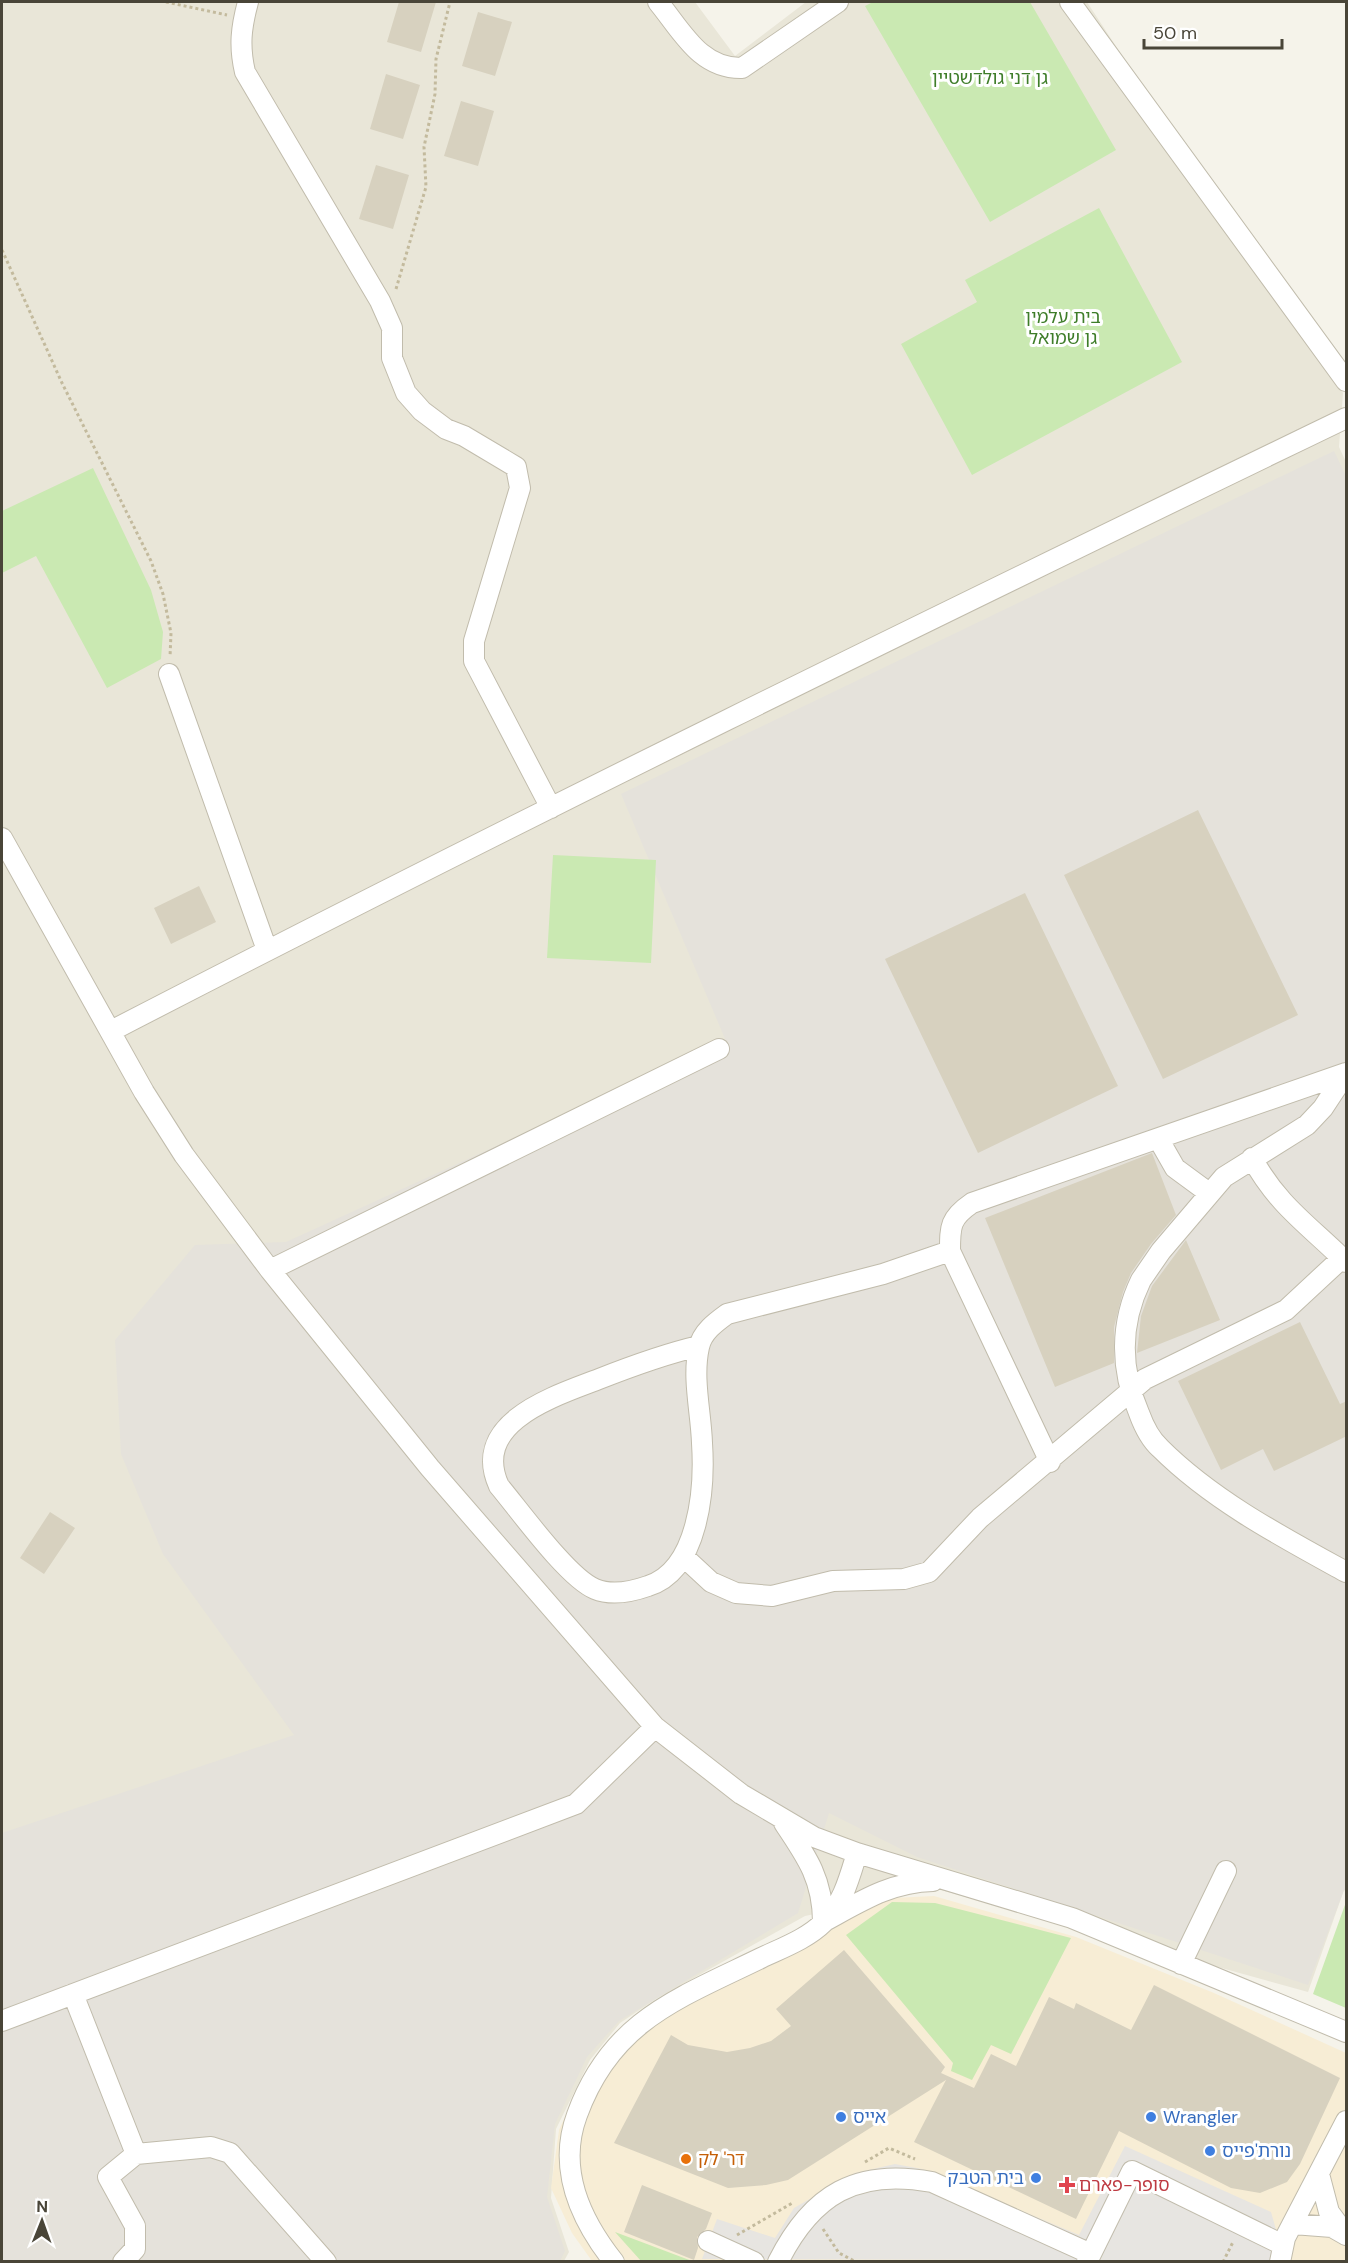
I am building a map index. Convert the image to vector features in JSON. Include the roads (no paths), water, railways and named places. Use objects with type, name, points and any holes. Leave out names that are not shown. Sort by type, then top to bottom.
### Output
[{"type":"street","points":[[658,2],[703,57],[724,68],[742,68],[838,2]]},
{"type":"street","points":[[1070,2],[1347,381]]},
{"type":"street","points":[[246,10],[239,49],[245,72],[387,316],[392,328],[392,358],[406,393],[422,411],[446,429],[464,436],[516,467],[520,488],[474,641],[474,661],[551,808]]},
{"type":"street","points":[[111,1031],[551,808],[1060,556],[1347,418]]},
{"type":"street","points":[[169,674],[267,950]]},
{"type":"street","points":[[2,838],[168,1131],[270,1270],[430,1468],[655,1727],[724,1782],[783,1821],[857,1853],[1072,1918],[1347,2032]]},
{"type":"street","points":[[270,1270],[719,1049]]},
{"type":"street","points":[[1050,1462],[950,1251],[950,1225],[958,1212],[972,1203],[1159,1140],[1346,1073]]},
{"type":"street","points":[[1346,1073],[1323,1108],[1307,1125],[1224,1177],[1161,1251],[1133,1296],[1125,1336],[1125,1374],[1129,1391],[1143,1423],[1158,1447],[1203,1484],[1273,1533],[1347,1572]]},
{"type":"street","points":[[1159,1140],[1175,1168],[1209,1193]]},
{"type":"street","points":[[684,1557],[711,1582],[736,1593],[772,1596],[833,1581],[904,1579],[929,1572],[948,1555],[980,1518],[1050,1462],[1129,1391],[1145,1379],[1286,1310],[1344,1260],[1287,1207],[1266,1182],[1252,1158]]},
{"type":"street","points":[[699,1346],[663,1355],[539,1402],[513,1422],[497,1441],[492,1471],[499,1486],[570,1569],[583,1582],[596,1589],[615,1593],[653,1585],[670,1574],[684,1557],[695,1531],[700,1496],[703,1446],[697,1369],[699,1346],[711,1326],[728,1314],[883,1274],[950,1251]]},
{"type":"street","points":[[2,2021],[576,1804],[655,1727]]},
{"type":"street","points":[[783,1821],[816,1876],[822,1894],[824,1922]]},
{"type":"street","points":[[824,1922],[846,1888],[857,1853]]},
{"type":"street","points":[[1181,1964],[1226,1870]]},
{"type":"street","points":[[614,2262],[585,2220],[574,2191],[567,2157],[571,2131],[595,2075],[615,2045],[656,2014],[710,1983],[807,1936],[824,1922],[879,1891],[914,1881],[945,1880]]},
{"type":"street","points":[[73,1994],[136,2154]]},
{"type":"street","points":[[778,2262],[788,2242],[821,2201],[845,2189],[881,2177],[907,2178],[954,2191],[1089,2258],[1132,2171],[1282,2253],[1293,2224],[1347,2121]]},
{"type":"street","points":[[123,2262],[135,2249],[135,2226],[108,2177],[136,2154],[211,2147],[230,2153],[326,2262]]},
{"type":"street","points":[[1319,2174],[1329,2212],[1346,2235]]},
{"type":"street","points":[[1293,2224],[1332,2228],[1346,2235]]},
{"type":"street","points":[[708,2241],[754,2262]]},
{"type":"place","name":"אייס","points":[[841,2117]]},
{"type":"place","name":"Wrangler","points":[[1151,2117]]},
{"type":"place","name":"נורת'פייס","points":[[1210,2151]]},
{"type":"place","name":"דר' לק","points":[[686,2159]]},
{"type":"place","name":"בית הטבק","points":[[1036,2178]]},
{"type":"place","name":"סופר-פארם","points":[[1067,2185]]},
{"type":"park label","name":"גן דני גולדשטיין","points":[[990,78]]},
{"type":"park label","name":"בית עלמין גן שמואל","points":[[1063,327]]}]
